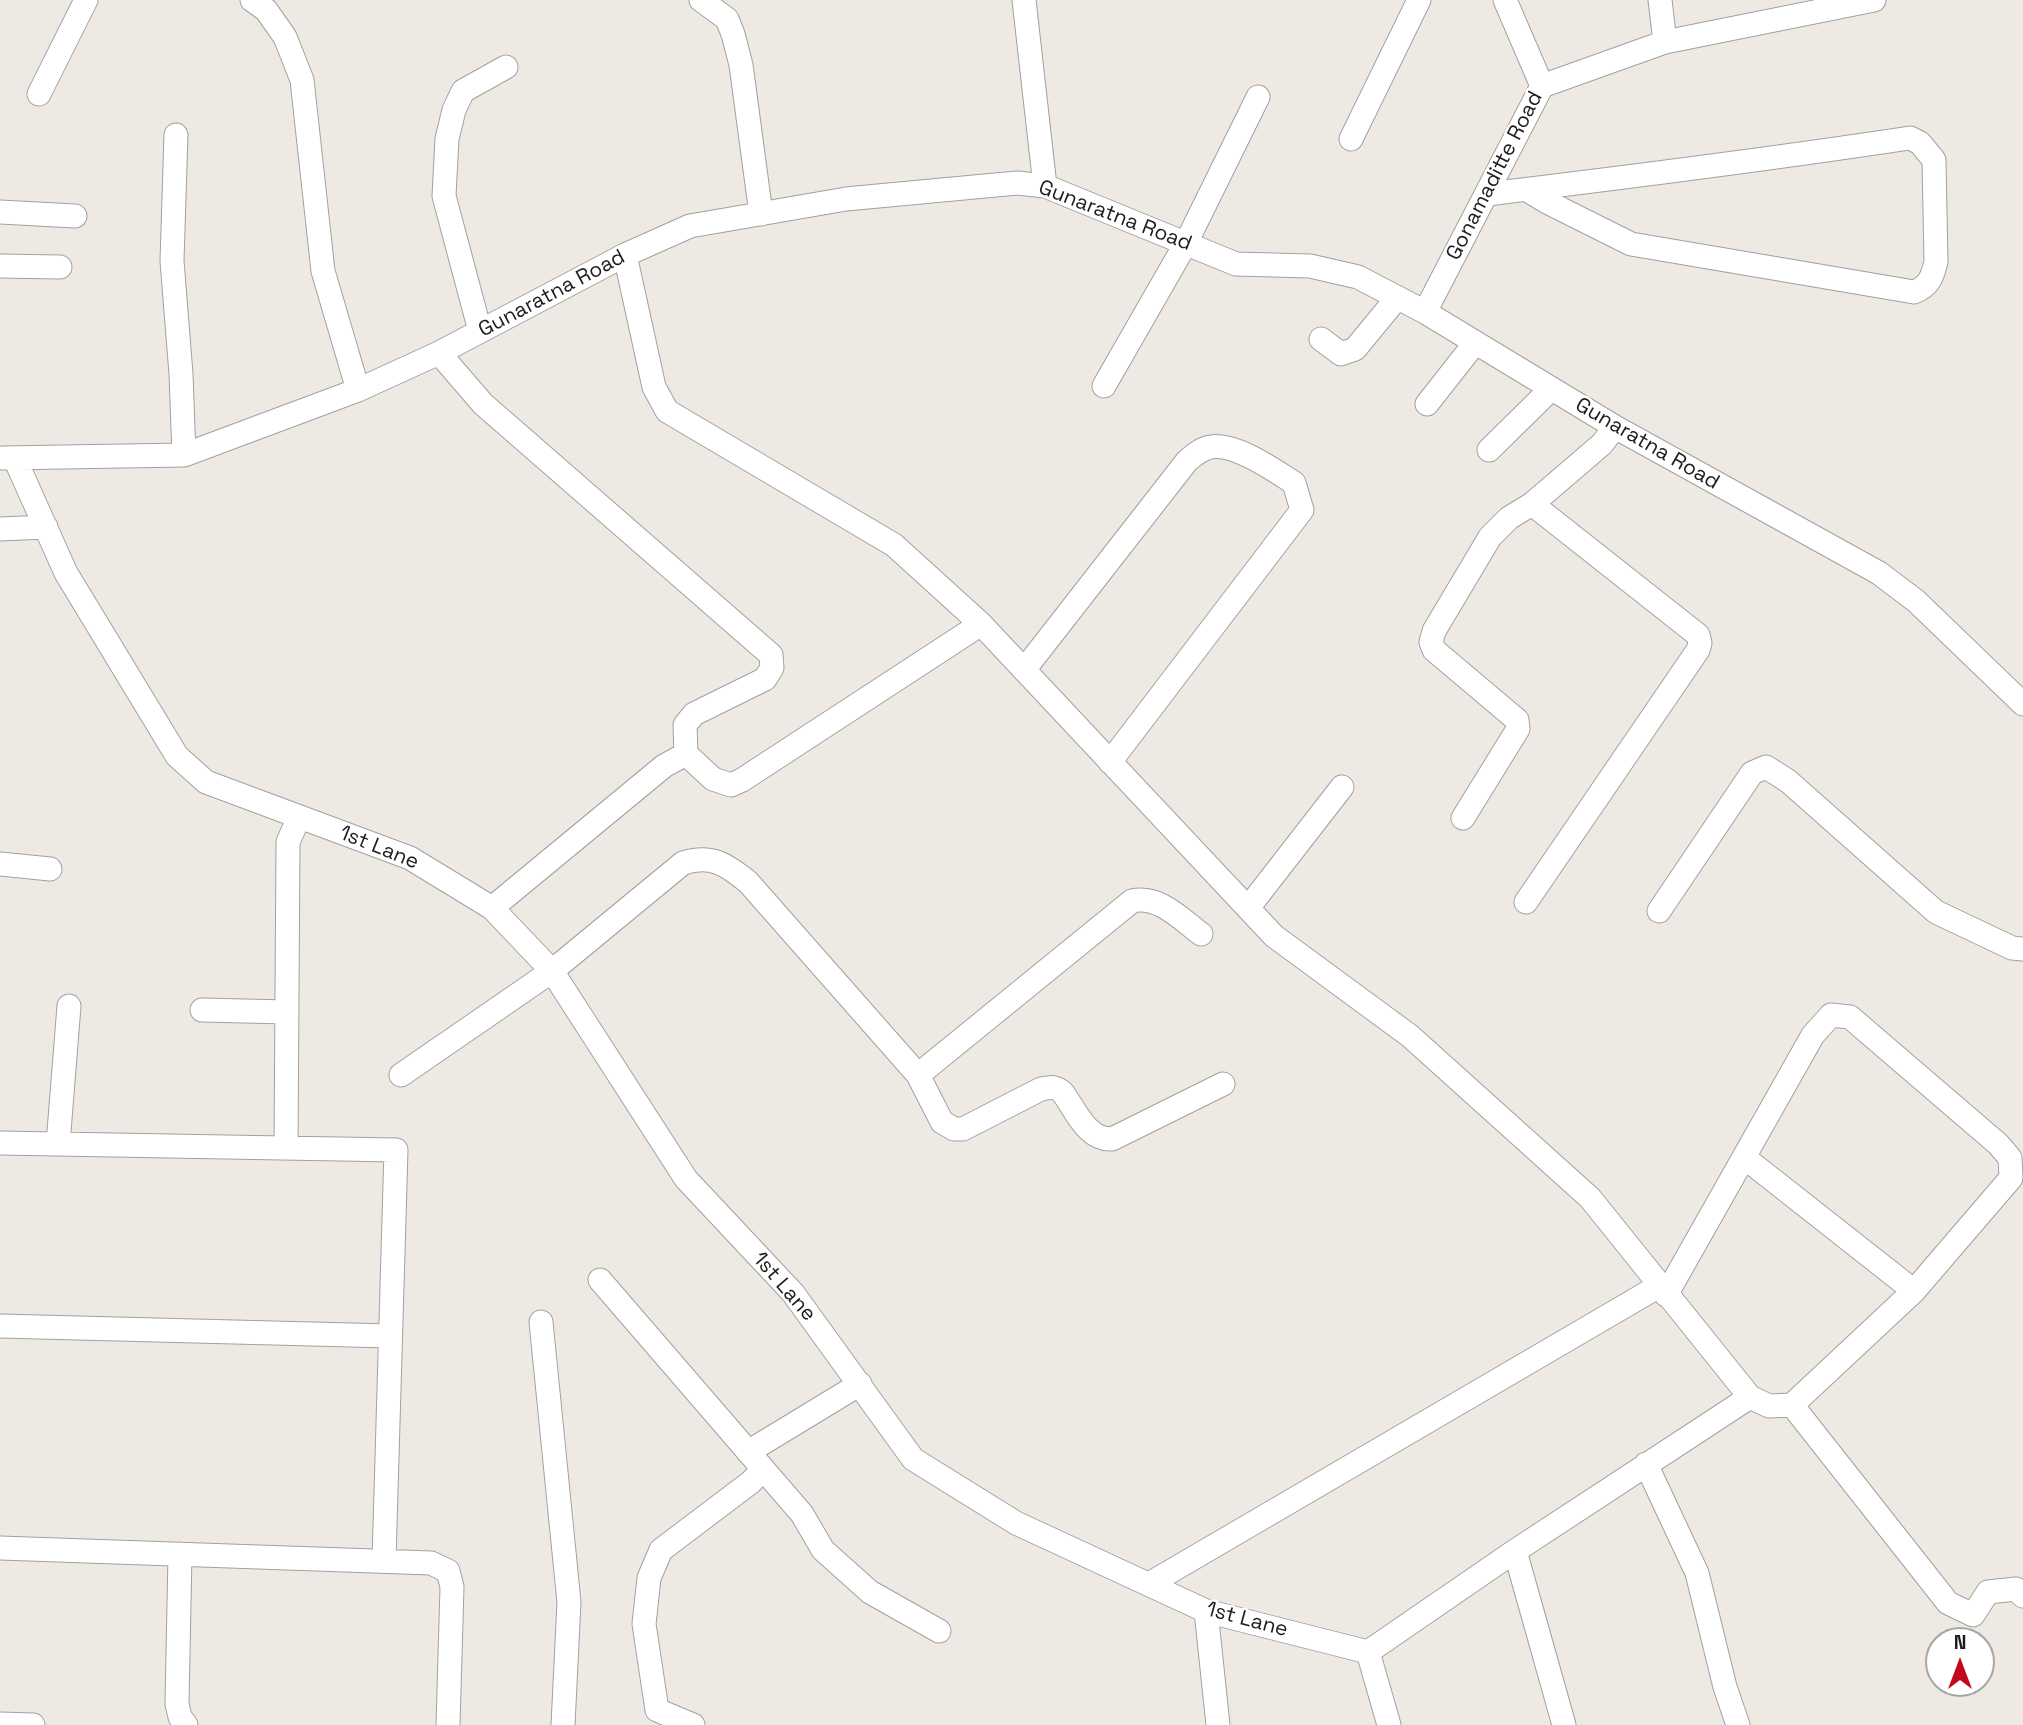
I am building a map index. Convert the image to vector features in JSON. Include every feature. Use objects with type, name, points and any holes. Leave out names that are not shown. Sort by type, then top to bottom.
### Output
[{"type":"street","points":[[39,94],[86,0]]},
{"type":"street","points":[[252,0],[266,10],[285,37],[302,80],[323,271],[358,390]]},
{"type":"street","points":[[701,0],[727,19],[733,34],[741,65],[761,214]]},
{"type":"street","points":[[1024,0],[1045,186]]},
{"type":"street","points":[[1350,139],[1419,0]]},
{"type":"street","name":"Gonamaditte Road","points":[[1425,312],[1542,86],[1505,0]]},
{"type":"street","points":[[1660,0],[1665,42]]},
{"type":"street","points":[[1542,86],[1665,42],[1874,0]]},
{"type":"street","points":[[480,331],[444,196],[447,139],[454,110],[463,91],[506,67]]},
{"type":"street","points":[[1104,386],[1186,243],[1258,97]]},
{"type":"street","points":[[176,135],[172,261],[184,455]]},
{"type":"street","points":[[1488,194],[1700,169],[1910,138],[1920,143],[1934,160],[1936,262],[1926,287],[1914,292],[1631,244],[1527,190]]},
{"type":"street","name":"Gunaratna Road","points":[[8,458],[184,455],[358,390],[439,353],[625,254],[690,226],[859,198],[1017,183],[1045,186],[1236,264],[1310,266],[1358,278],[1425,312],[1615,427],[1879,573],[1916,601],[2022,701]]},
{"type":"street","points":[[0,212],[75,216]]},
{"type":"street","points":[[625,254],[654,387],[667,411],[894,545],[981,624],[1274,936],[1410,1035],[1590,1198],[1663,1291],[1750,1397],[1769,1406],[1792,1405],[1914,1291],[2011,1178],[2010,1158],[1998,1144],[1850,1017],[1830,1015],[1813,1035],[1745,1158],[1663,1291],[1149,1584]]},
{"type":"street","points":[[0,266],[60,267]]},
{"type":"street","points":[[1321,339],[1341,354],[1355,349],[1398,298]]},
{"type":"street","points":[[1427,404],[1475,343]]},
{"type":"street","points":[[439,353],[483,404],[771,655],[772,668],[765,679],[694,715],[685,725],[686,754],[713,779],[731,785],[742,780],[981,624]]},
{"type":"street","points":[[1489,450],[1551,389]]},
{"type":"street","points":[[1463,818],[1518,729],[1517,720],[1434,650],[1431,642],[1434,631],[1490,537],[1602,444],[1615,427]]},
{"type":"street","points":[[1024,670],[1187,461],[1199,452],[1213,446],[1248,455],[1294,483],[1302,510],[1110,762]]},
{"type":"street","name":"1st Lane","points":[[8,458],[46,527],[66,573],[177,756],[206,782],[410,858],[492,908],[552,971],[686,1180],[793,1293],[913,1459],[1016,1522],[1206,1611],[1368,1652]]},
{"type":"street","points":[[1526,902],[1698,650],[1700,643],[1699,635],[1532,504]]},
{"type":"street","points":[[0,529],[46,527]]},
{"type":"street","points":[[492,908],[664,766],[686,754]]},
{"type":"street","points":[[1659,911],[1752,773],[1766,766],[1788,781],[1936,912],[2012,948],[2023,949]]},
{"type":"street","points":[[1248,908],[1342,787]]},
{"type":"street","points":[[286,1148],[288,842],[299,817]]},
{"type":"street","points":[[401,1075],[552,971],[683,863],[707,860],[726,864],[748,882],[918,1075],[942,1122],[954,1129],[963,1129],[1041,1089],[1051,1087],[1058,1088],[1063,1093],[1092,1135],[1101,1139],[1112,1139],[1223,1084]]},
{"type":"street","points":[[0,864],[50,869]]},
{"type":"street","points":[[918,1075],[1132,901],[1151,900],[1163,905],[1201,934]]},
{"type":"street","points":[[58,1144],[68,1006]]},
{"type":"street","points":[[202,1010],[287,1012]]},
{"type":"street","points":[[0,1143],[396,1150],[384,1560]]},
{"type":"street","points":[[1745,1158],[1914,1291]]},
{"type":"street","points":[[600,1280],[802,1514],[822,1549],[870,1592],[939,1631]]},
{"type":"street","points":[[541,1322],[569,1602],[563,1725]]},
{"type":"street","points":[[0,1326],[390,1336]]},
{"type":"street","points":[[693,1725],[657,1710],[644,1624],[649,1578],[661,1549],[751,1482],[755,1460],[860,1384]]},
{"type":"street","points":[[1389,1725],[1368,1652],[1515,1551],[1750,1397]]},
{"type":"street","points":[[1792,1405],[1948,1603],[1973,1615],[1988,1592],[2016,1589],[2023,1596]]},
{"type":"street","points":[[1646,1464],[1698,1573],[1724,1687],[1738,1725]]},
{"type":"street","points":[[0,1548],[431,1563],[448,1571],[452,1587],[448,1725]]},
{"type":"street","points":[[1515,1551],[1564,1725]]},
{"type":"street","points":[[180,1554],[177,1704],[180,1717],[186,1725]]},
{"type":"street","points":[[1206,1611],[1218,1725]]},
{"type":"street","points":[[0,1724],[33,1725]]}]
